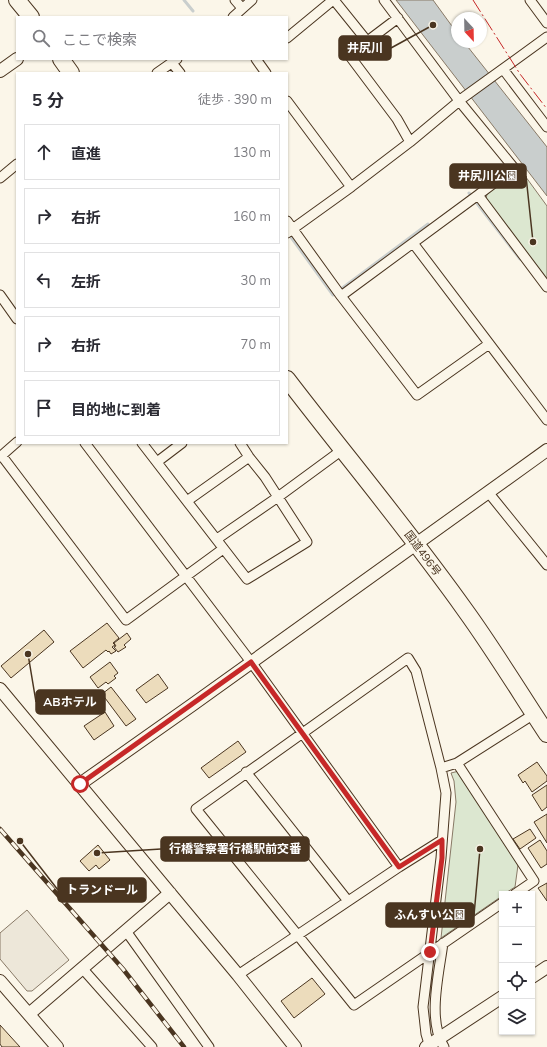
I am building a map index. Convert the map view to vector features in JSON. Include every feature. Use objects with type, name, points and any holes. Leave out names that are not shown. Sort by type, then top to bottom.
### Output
[{"type":"highway","points":[[17,0],[30,16]]},
{"type":"highway","points":[[63,60],[70,72]]},
{"type":"highway","name":"国道496号","points":[[288,380],[417,544],[466,611],[546,730]]},
{"type":"street","points":[[235,0],[242,8]]},
{"type":"street","points":[[234,16],[252,0]]},
{"type":"street","points":[[288,37],[334,0],[367,41]]},
{"type":"street","points":[[341,296],[514,168],[384,0]]},
{"type":"street","points":[[530,0],[547,23]]},
{"type":"street","points":[[398,18],[349,54],[397,119],[410,142]]},
{"type":"street","points":[[489,344],[417,395],[289,228],[351,186],[410,142],[501,70],[547,37]]},
{"type":"street","points":[[0,71],[16,59]]},
{"type":"street","points":[[258,60],[265,72]]},
{"type":"street","points":[[158,72],[175,61],[180,72]]},
{"type":"street","points":[[501,70],[547,127]]},
{"type":"street","points":[[288,102],[351,186]]},
{"type":"street","points":[[0,178],[16,165]]},
{"type":"street","points":[[478,195],[547,287]]},
{"type":"street","points":[[412,243],[547,420]]},
{"type":"street","points":[[0,295],[16,318]]},
{"type":"street","points":[[16,443],[1,457],[126,620],[223,549]]},
{"type":"street","points":[[85,444],[251,662],[399,867]]},
{"type":"street","points":[[143,444],[247,579],[307,542],[265,477],[241,444]]},
{"type":"street","points":[[157,462],[181,444]]},
{"type":"street","points":[[217,539],[278,498],[342,450]]},
{"type":"street","points":[[80,784],[547,450]]},
{"type":"street","points":[[187,501],[249,457]]},
{"type":"street","points":[[488,492],[546,561]]},
{"type":"street","points":[[434,1045],[426,1034],[423,1007],[430,952],[442,858],[446,793],[416,671],[408,658],[196,809],[354,1005],[430,952],[443,943],[499,905]]},
{"type":"street","points":[[0,688],[238,975],[295,1047]]},
{"type":"street","points":[[441,768],[457,763],[534,714]]},
{"type":"street","points":[[457,763],[534,881],[519,891]]},
{"type":"street","points":[[246,772],[348,901]]},
{"type":"street","points":[[238,975],[399,867],[442,840]]},
{"type":"street","points":[[29,1014],[170,893]]},
{"type":"street","points":[[126,931],[209,1047]]},
{"type":"street","points":[[434,1045],[435,1006],[443,943]]},
{"type":"street","points":[[535,975],[547,967]]},
{"type":"street","points":[[82,968],[152,1047]]},
{"type":"street","points":[[0,981],[57,1047]]},
{"type":"street","points":[[434,1045],[499,999]]},
{"type":"green space","points":[[520,169],[547,206],[547,279],[486,200],[487,194]]},
{"type":"green space","points":[[459,771],[518,865],[515,887],[509,891],[499,891],[499,898],[441,938],[456,802],[454,781],[451,773]]},
{"type":"shaded area","points":[[396,0],[433,0],[451,25],[451,48],[469,48],[547,147],[547,196]]},
{"type":"shaded area","points":[[27,910],[69,960],[32,991],[27,991],[0,959],[0,933]]},
{"type":"building","points":[[107,623],[119,638],[113,643],[115,645],[112,647],[116,651],[111,654],[106,650],[83,668],[70,651]]},
{"type":"building","points":[[44,630],[54,642],[11,678],[1,666]]},
{"type":"building","points":[[127,633],[131,639],[124,645],[126,647],[118,652],[114,647],[116,646],[114,643]]},
{"type":"building","points":[[110,662],[118,673],[114,676],[116,678],[108,684],[106,682],[98,688],[90,677]]},
{"type":"building","points":[[158,674],[168,688],[146,703],[136,690]]},
{"type":"building","points":[[111,687],[136,719],[126,726],[102,694]]},
{"type":"building","points":[[105,712],[114,726],[94,740],[84,726]]},
{"type":"building","points":[[238,741],[246,752],[209,778],[201,768]]},
{"type":"building","points":[[537,762],[547,776],[547,781],[532,792],[525,781],[523,783],[518,775]]},
{"type":"building","points":[[547,785],[547,807],[542,811],[532,795]]},
{"type":"building","points":[[547,814],[547,843],[534,822]]},
{"type":"building","points":[[530,829],[536,838],[520,849],[513,839]]},
{"type":"building","points":[[540,840],[547,851],[547,864],[541,868],[528,848]]},
{"type":"building","points":[[98,845],[110,860],[99,869],[96,865],[89,871],[80,861]]},
{"type":"building","points":[[547,883],[547,901],[538,888]]},
{"type":"building","points":[[312,978],[325,994],[294,1018],[281,1001]]},
{"type":"building","points":[[0,1025],[20,1047],[2,1047],[0,1044]]},
{"type":"waterway","points":[[184,0],[193,11]]},
{"type":"waterway","points":[[469,193],[520,259]]},
{"type":"waterway","points":[[288,233],[333,295],[428,224]]},
{"type":"railway","points":[[0,829],[123,969],[184,1047]]},
{"type":"power","points":[[473,0],[520,74],[547,109]]},
{"type":"place","name":"井尻川","points":[[433,25]]},
{"type":"place","name":"井尻川公園","points":[[533,242]]},
{"type":"place","name":"ABホテル","points":[[28,654]]},
{"type":"place","name":"トランドール","points":[[20,841]]},
{"type":"place","name":"ふんすい公園","points":[[480,849]]},
{"type":"place","name":"行橋警察署行橋駅前交番","points":[[97,853]]},
{"type":"route","points":[[80,784],[192,706],[251,662],[399,867],[442,840],[442,858],[430,952]]}]
